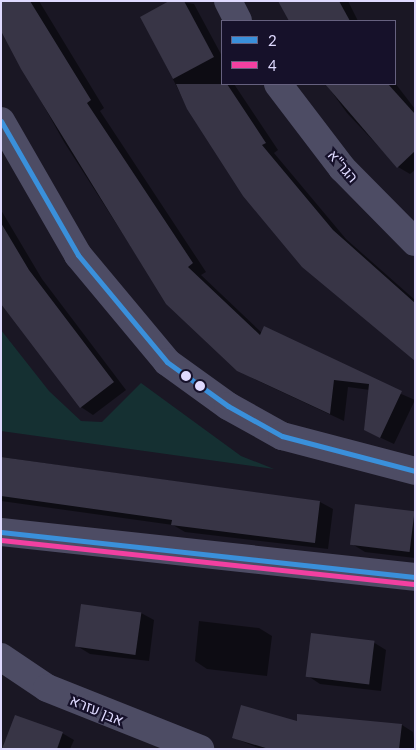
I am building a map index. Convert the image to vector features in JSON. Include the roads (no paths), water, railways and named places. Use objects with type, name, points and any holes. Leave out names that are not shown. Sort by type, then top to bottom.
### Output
[{"type":"street","points":[[228,1],[238,20]]},
{"type":"street","name":"הגר\"א","points":[[279,85],[342,168],[415,242]]},
{"type":"street","points":[[1,121],[78,254],[167,362],[228,406],[282,436],[415,471]]},
{"type":"street","points":[[1,532],[415,577]]},
{"type":"street","name":"אבן עזרא","points":[[1,658],[47,688],[200,749]]}]
